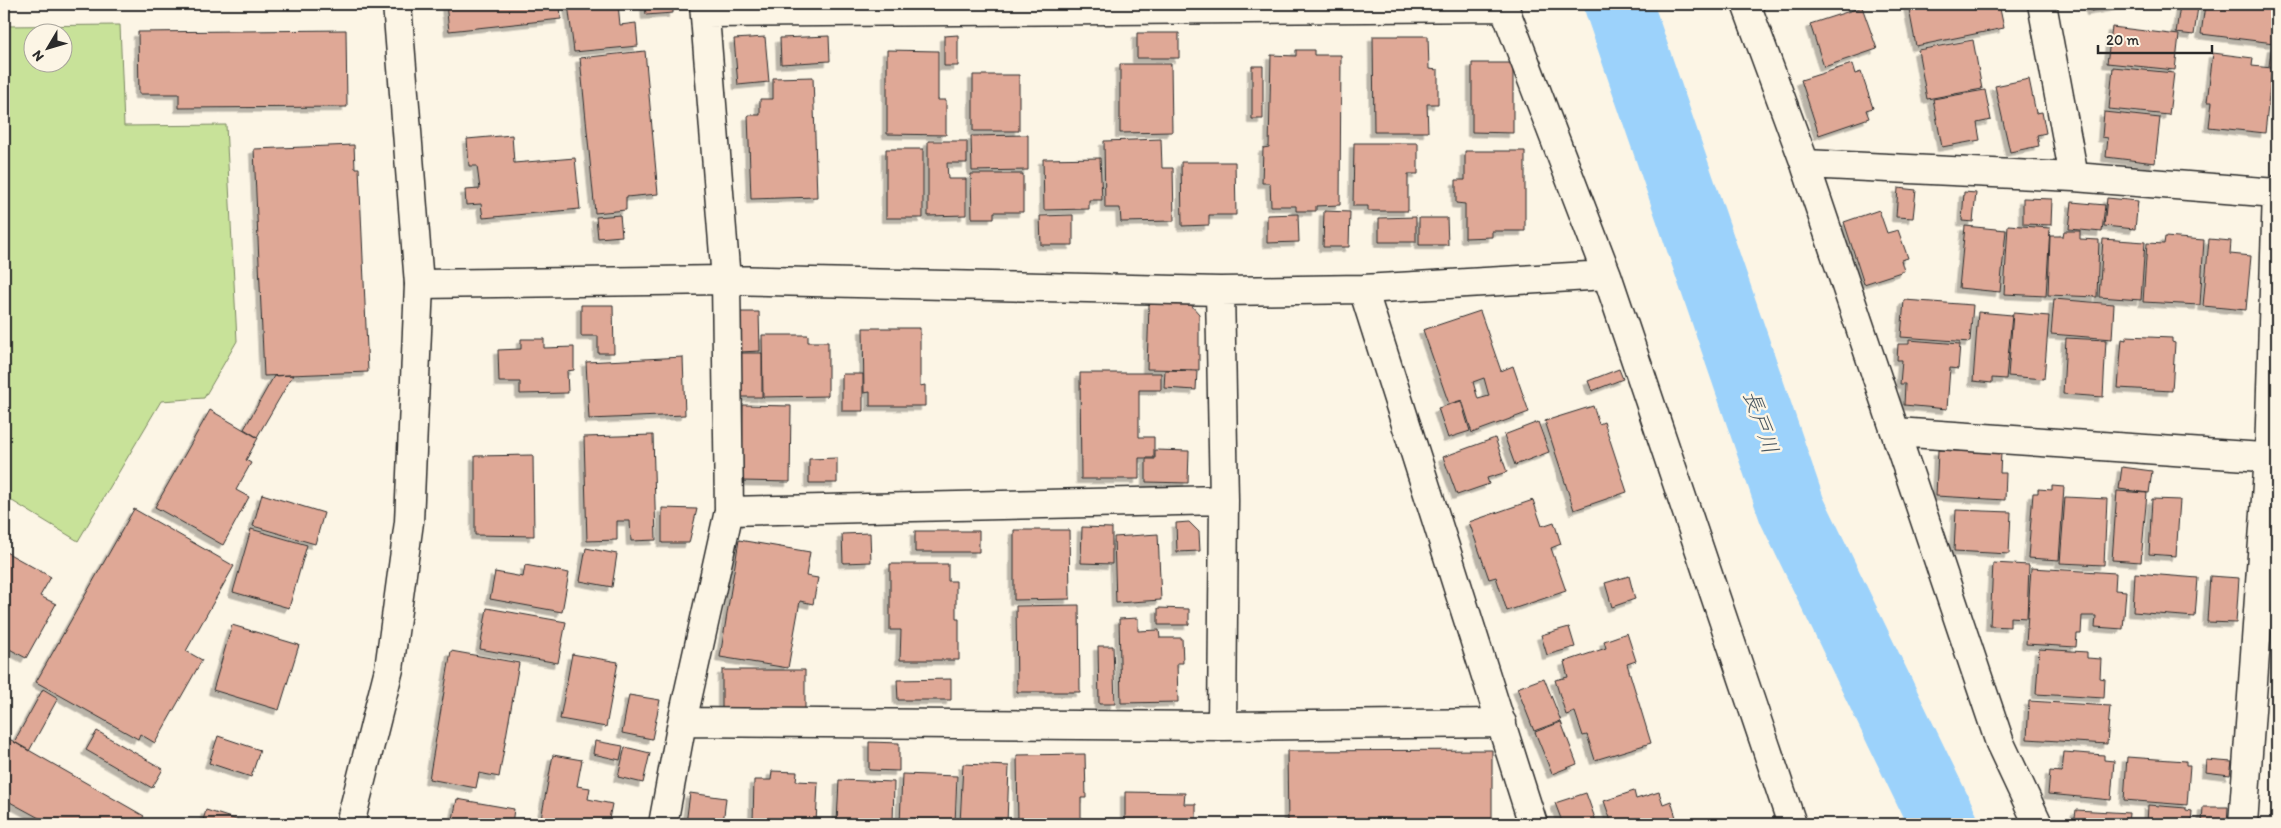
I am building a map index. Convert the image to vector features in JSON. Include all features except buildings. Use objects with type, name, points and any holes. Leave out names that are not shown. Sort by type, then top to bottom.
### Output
[{"type":"street","points":[[350,824],[389,670],[407,541],[419,284],[397,4]]},
{"type":"street","points":[[1746,4],[1804,164],[2000,743],[2038,824]]},
{"type":"street","points":[[2042,4],[2074,177]]},
{"type":"street","points":[[663,824],[682,722],[729,511],[726,280],[705,8],[1504,5],[1607,275],[1792,824]]},
{"type":"street","points":[[1804,164],[2074,177],[2277,191],[2273,457],[2243,824]]},
{"type":"street","points":[[419,284],[726,280],[1220,291],[1363,289],[1607,275]]},
{"type":"street","points":[[1363,289],[1533,824]]},
{"type":"street","points":[[1220,291],[1224,500],[1222,726]]},
{"type":"street","points":[[1896,432],[2273,457]]},
{"type":"street","points":[[729,511],[1224,500]]},
{"type":"street","points":[[682,722],[1222,726],[1502,723]]},
{"type":"green space","points":[[72,25],[120,25],[124,126],[226,125],[237,341],[204,398],[161,401],[78,541],[4,496],[4,26],[22,26],[22,72],[72,72]]},
{"type":"waterway","name":"長戸川","points":[[1618,4],[1792,510],[1944,824]]}]
